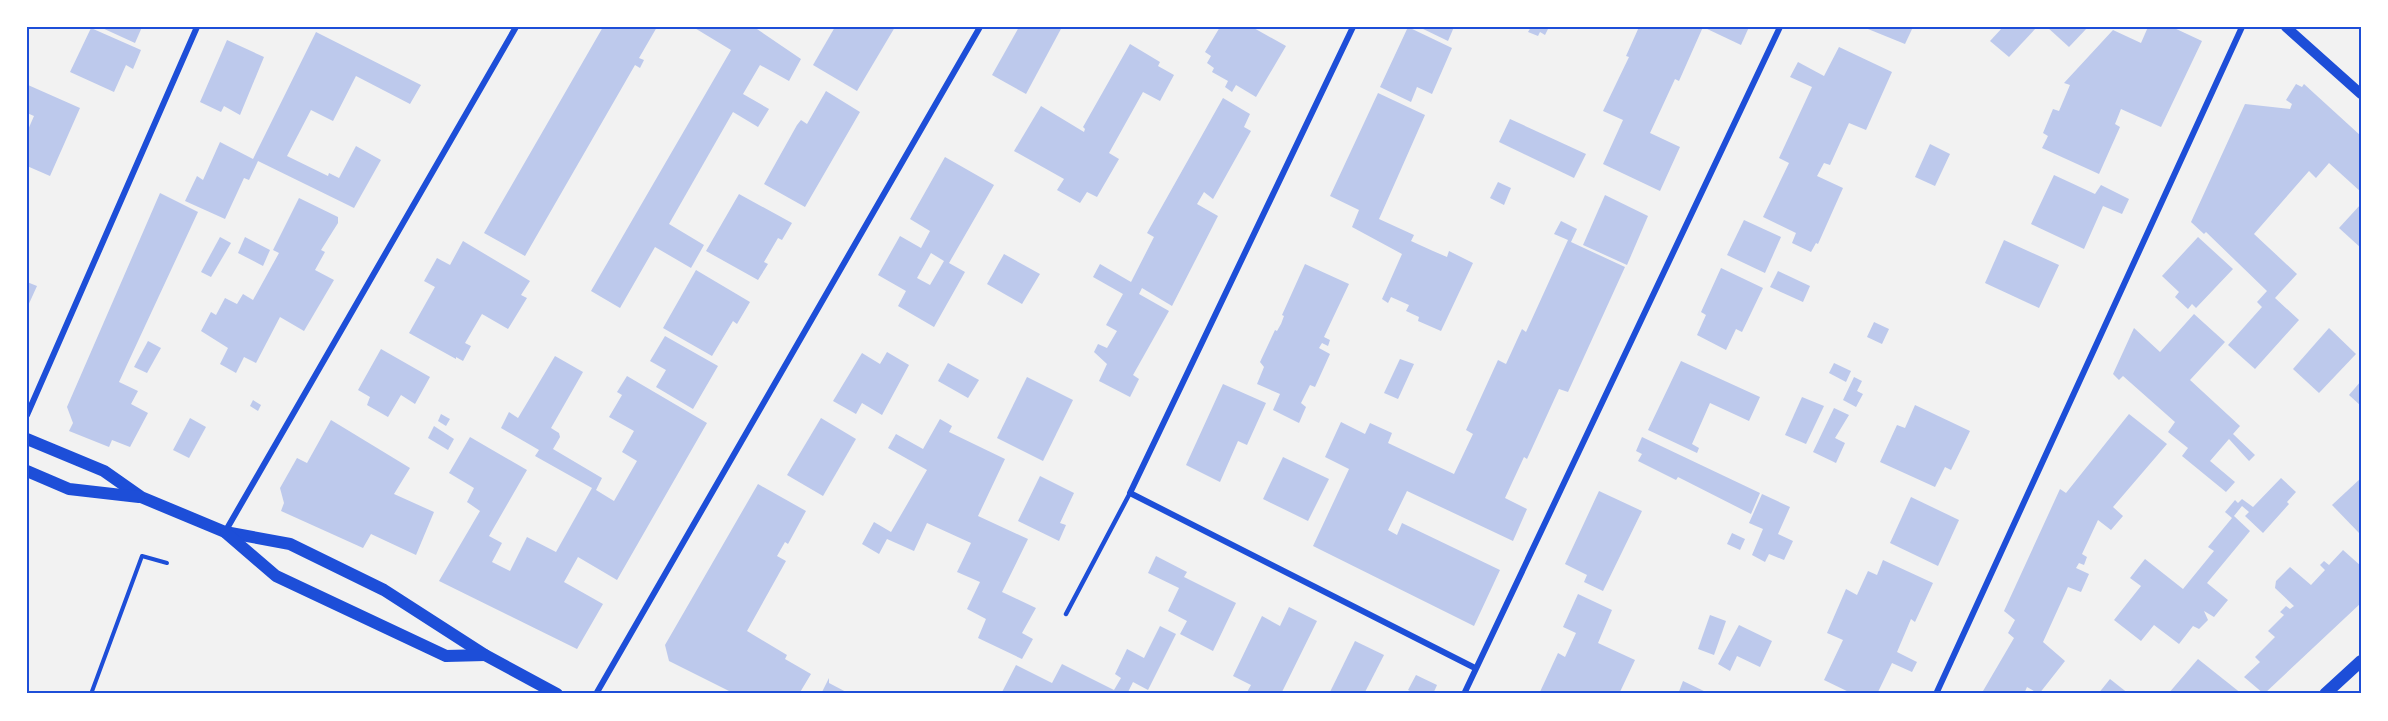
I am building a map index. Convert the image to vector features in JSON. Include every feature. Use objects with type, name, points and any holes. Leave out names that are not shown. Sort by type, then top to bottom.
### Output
[{"type":"main road","points":[[27,439],[104,471],[141,497],[225,532],[290,544],[384,590],[485,655],[557,694]]},
{"type":"main road","points":[[27,471],[69,489],[141,497]]},
{"type":"main road","points":[[225,532],[276,576],[446,656],[485,655]]},
{"type":"main road","points":[[2325,694],[2361,661]]},
{"type":"street","points":[[27,416],[197,27]]},
{"type":"street","points":[[225,532],[516,27]]},
{"type":"street","points":[[596,694],[980,27]]},
{"type":"street","points":[[1353,27],[1130,493],[1475,668]]},
{"type":"street","points":[[1464,694],[1780,27]]},
{"type":"street","points":[[1936,694],[2242,27]]},
{"type":"street","points":[[2286,27],[2361,94]]},
{"type":"lane","points":[[1066,614],[1130,493]]},
{"type":"path","points":[[91,694],[142,556],[167,563]]},
{"type":"building","points":[[100,27],[142,27],[135,43]]},
{"type":"building","points":[[603,27],[657,27],[639,58],[644,60],[640,68],[635,65],[525,256],[484,233]]},
{"type":"building","points":[[693,27],[754,27],[801,59],[789,81],[760,65],[743,94],[769,109],[758,127],[733,112],[669,224],[704,245],[691,268],[655,247],[620,308],[591,291],[731,50]]},
{"type":"building","points":[[835,27],[895,27],[857,91],[813,65]]},
{"type":"building","points":[[1019,27],[1062,27],[1026,94],[992,75]]},
{"type":"building","points":[[1220,27],[1252,27],[1286,46],[1256,97],[1236,85],[1232,92],[1225,87],[1228,81],[1212,72],[1214,68],[1207,63],[1211,56],[1205,52]]},
{"type":"building","points":[[1408,27],[1452,48],[1432,94],[1417,87],[1411,102],[1380,87]]},
{"type":"building","points":[[1419,27],[1454,27],[1448,41]]},
{"type":"building","points":[[1531,27],[1549,27],[1545,35],[1540,32],[1538,36],[1528,32]]},
{"type":"building","points":[[1639,27],[1703,27],[1679,81],[1675,79],[1650,133],[1680,147],[1660,191],[1603,164],[1623,120],[1603,111],[1629,57],[1626,56]]},
{"type":"building","points":[[1703,27],[1749,27],[1741,45]]},
{"type":"building","points":[[1863,27],[1913,27],[1905,44]]},
{"type":"building","points":[[2003,27],[2037,27],[2009,57],[1990,41]]},
{"type":"building","points":[[2047,27],[2088,27],[2069,47]]},
{"type":"building","points":[[2148,27],[2172,27],[2202,41],[2161,127],[2121,109],[2115,124],[2120,127],[2099,174],[2042,148],[2048,136],[2043,133],[2053,109],[2059,111],[2070,85],[2064,83],[2113,30],[2141,43]]},
{"type":"building","points":[[91,28],[141,50],[133,69],[126,65],[114,92],[70,72]]},
{"type":"building","points":[[316,32],[421,85],[410,104],[356,76],[333,121],[311,110],[287,156],[328,176],[329,173],[339,178],[356,146],[381,160],[354,208],[258,161],[249,180],[244,178],[225,219],[185,201],[197,176],[203,180],[220,142],[253,159]]},
{"type":"building","points":[[227,40],[264,57],[240,115],[224,106],[221,112],[200,102]]},
{"type":"building","points":[[1130,44],[1160,62],[1158,66],[1174,75],[1160,101],[1143,92],[1109,153],[1119,159],[1097,197],[1087,192],[1080,203],[1057,190],[1064,179],[1014,151],[1041,106],[1084,132],[1083,127]]},
{"type":"building","points":[[1839,47],[1892,72],[1866,130],[1849,123],[1830,165],[1824,163],[1817,176],[1843,188],[1818,244],[1816,243],[1811,252],[1792,243],[1796,233],[1763,217],[1789,163],[1779,158],[1812,87],[1790,77],[1798,62],[1824,76]]},
{"type":"building","points":[[2296,84],[2302,87],[2304,84],[2361,136],[2361,192],[2329,163],[2316,178],[2309,171],[2254,234],[2297,274],[2275,298],[2299,320],[2255,369],[2228,345],[2262,307],[2257,302],[2267,291],[2206,232],[2204,234],[2191,222],[2245,104],[2290,109],[2292,104],[2286,100]]},
{"type":"building","points":[[28,85],[80,108],[50,176],[27,166],[27,132],[34,116],[27,113]]},
{"type":"building","points":[[826,91],[860,112],[805,207],[764,184],[797,125],[801,120],[807,124]]},
{"type":"building","points":[[1378,93],[1425,115],[1379,219],[1414,235],[1411,241],[1447,257],[1449,251],[1473,263],[1441,331],[1418,321],[1419,317],[1406,311],[1409,305],[1391,297],[1388,303],[1382,299],[1402,254],[1352,227],[1359,210],[1330,196]]},
{"type":"building","points":[[1223,98],[1250,114],[1244,127],[1251,131],[1213,199],[1204,192],[1197,204],[1218,216],[1172,306],[1142,288],[1139,294],[1169,311],[1133,375],[1139,379],[1130,397],[1099,381],[1107,364],[1094,352],[1098,344],[1107,348],[1117,331],[1106,325],[1123,294],[1093,277],[1100,264],[1131,282],[1154,237],[1147,233]]},
{"type":"building","points":[[1510,119],[1586,154],[1574,178],[1499,142]]},
{"type":"building","points":[[1930,144],[1950,154],[1935,186],[1915,177]]},
{"type":"building","points":[[945,157],[994,185],[949,263],[965,272],[934,327],[898,306],[906,291],[878,275],[900,236],[921,248],[930,231],[910,219]],"holes":[[[931,253],[944,261],[930,285],[917,278]]]},
{"type":"building","points":[[2054,175],[2095,194],[2101,185],[2129,199],[2122,214],[2103,206],[2084,249],[2031,224]]},
{"type":"building","points":[[1498,182],[1511,188],[1504,205],[1490,198]]},
{"type":"building","points":[[160,193],[198,212],[119,382],[138,391],[131,404],[148,413],[130,447],[112,440],[109,447],[69,431],[73,423],[67,407]]},
{"type":"building","points":[[739,194],[792,223],[782,240],[778,238],[764,262],[768,264],[758,280],[706,251]]},
{"type":"building","points":[[1605,195],[1648,216],[1627,265],[1583,245]]},
{"type":"building","points":[[299,198],[338,217],[338,223],[321,250],[325,252],[315,270],[334,280],[304,331],[280,317],[256,363],[244,357],[236,373],[220,364],[228,348],[201,331],[211,312],[216,315],[225,298],[237,304],[243,294],[253,300],[279,253],[273,250]]},
{"type":"building","points":[[2361,204],[2361,248],[2339,228]]},
{"type":"building","points":[[1744,220],[1781,237],[1765,273],[1727,255]]},
{"type":"building","points":[[1561,221],[1577,229],[1571,242],[1625,267],[1568,392],[1559,389],[1527,459],[1524,457],[1505,498],[1527,509],[1513,541],[1407,491],[1388,530],[1397,535],[1402,523],[1500,570],[1474,626],[1313,546],[1349,469],[1325,457],[1341,422],[1365,434],[1370,423],[1392,433],[1388,443],[1454,474],[1473,434],[1466,430],[1498,360],[1506,364],[1522,329],[1526,332],[1568,240],[1554,234]]},
{"type":"building","points":[[220,237],[231,243],[211,277],[201,272]]},
{"type":"building","points":[[245,237],[270,250],[263,266],[238,253]]},
{"type":"building","points":[[2198,237],[2233,269],[2196,308],[2192,304],[2188,309],[2175,297],[2179,292],[2162,276]]},
{"type":"building","points":[[2004,240],[2059,265],[2039,308],[1985,283]]},
{"type":"building","points":[[463,241],[530,281],[521,295],[527,298],[508,329],[482,314],[465,343],[471,346],[463,361],[409,333],[435,287],[424,281],[437,258],[450,265]]},
{"type":"building","points":[[1004,254],[1040,274],[1022,304],[987,284]]},
{"type":"building","points":[[1305,264],[1349,284],[1324,337],[1330,340],[1328,346],[1322,343],[1319,348],[1330,354],[1315,387],[1310,385],[1301,403],[1306,407],[1299,423],[1273,410],[1280,394],[1257,384],[1264,367],[1260,362],[1275,330],[1277,331],[1281,324],[1284,316],[1282,315]]},
{"type":"building","points":[[1721,268],[1763,288],[1742,332],[1736,329],[1726,350],[1697,335],[1706,315],[1701,312]]},
{"type":"building","points":[[696,270],[750,302],[737,324],[733,321],[712,356],[663,328]]},
{"type":"building","points":[[1778,271],[1810,286],[1803,302],[1770,287]]},
{"type":"building","points":[[27,282],[37,286],[27,308]]},
{"type":"building","points":[[2194,314],[2225,342],[2190,380],[2240,426],[2233,434],[2255,455],[2249,461],[2229,439],[2210,461],[2235,482],[2226,492],[2182,456],[2188,448],[2168,432],[2175,422],[2123,376],[2119,380],[2113,374],[2134,328],[2160,352]]},
{"type":"building","points":[[1874,322],[1889,329],[1882,344],[1867,337]]},
{"type":"building","points":[[2329,328],[2356,354],[2319,393],[2293,369]]},
{"type":"building","points":[[665,336],[718,366],[693,409],[656,387],[666,370],[650,361]]},
{"type":"building","points":[[148,341],[161,348],[147,373],[134,367]]},
{"type":"building","points":[[381,349],[430,377],[415,404],[401,395],[388,417],[367,405],[370,397],[358,390]]},
{"type":"building","points":[[887,352],[909,365],[882,415],[862,403],[856,414],[833,401],[862,353],[880,364]]},
{"type":"building","points":[[555,356],[583,372],[551,428],[559,433],[560,437],[553,449],[602,478],[596,490],[614,501],[637,461],[622,452],[634,431],[609,417],[622,395],[617,392],[627,376],[707,423],[617,580],[578,557],[564,582],[603,604],[577,649],[439,581],[480,511],[467,502],[474,488],[449,473],[470,437],[527,470],[489,536],[502,543],[492,562],[510,571],[527,537],[556,552],[592,488],[535,456],[539,450],[501,428],[509,412],[518,418]]},
{"type":"building","points":[[1400,359],[1414,364],[1398,399],[1384,393]]},
{"type":"building","points":[[1681,361],[1760,397],[1749,421],[1710,403],[1692,444],[1699,448],[1697,453],[1648,430]]},
{"type":"building","points":[[948,363],[979,380],[968,398],[938,381]]},
{"type":"building","points":[[1834,363],[1851,371],[1846,382],[1829,373]]},
{"type":"building","points":[[1027,377],[1073,400],[1043,461],[997,438]]},
{"type":"building","points":[[1854,377],[1862,381],[1857,391],[1863,394],[1856,407],[1843,400]]},
{"type":"building","points":[[2361,381],[2361,406],[2349,395]]},
{"type":"building","points":[[1223,384],[1266,403],[1247,445],[1238,441],[1220,482],[1186,465]]},
{"type":"building","points":[[1802,397],[1824,406],[1806,444],[1785,435]]},
{"type":"building","points":[[253,400],[261,405],[258,411],[250,406]]},
{"type":"building","points":[[1915,405],[1970,431],[1951,470],[1945,467],[1935,487],[1880,462],[1897,425],[1905,428]]},
{"type":"building","points":[[1834,408],[1849,415],[1835,438],[1845,443],[1836,463],[1813,452]]},
{"type":"building","points":[[441,414],[450,419],[446,426],[438,421]]},
{"type":"building","points":[[2129,414],[2167,444],[2113,507],[2123,516],[2111,530],[2098,520],[2082,554],[2087,557],[2084,565],[2079,563],[2076,568],[2089,574],[2081,592],[2068,587],[2043,642],[2065,661],[2039,694],[2027,687],[2024,694],[1987,694],[1983,691],[2014,638],[2008,633],[2015,620],[2004,611],[2060,489],[2066,493]]},
{"type":"building","points":[[190,418],[206,427],[189,458],[173,450]]},
{"type":"building","points":[[821,418],[856,439],[823,496],[787,475]]},
{"type":"building","points":[[940,419],[952,426],[949,432],[1005,459],[978,516],[1028,539],[1002,592],[1036,608],[1022,633],[1033,639],[1022,659],[978,638],[986,619],[967,609],[980,582],[957,572],[971,543],[927,523],[914,551],[887,539],[879,554],[862,544],[874,522],[891,532],[927,470],[888,448],[896,434],[923,449]]},
{"type":"building","points":[[331,420],[410,468],[394,494],[434,512],[416,555],[371,534],[363,548],[281,511],[284,503],[280,488],[297,458],[307,463]]},
{"type":"building","points":[[434,426],[454,439],[448,450],[428,438]]},
{"type":"building","points":[[1642,437],[1760,493],[1751,514],[1678,477],[1676,480],[1638,461],[1642,454],[1636,451]]},
{"type":"building","points":[[1283,457],[1329,479],[1308,521],[1263,499]]},
{"type":"building","points":[[1040,476],[1074,493],[1060,523],[1066,525],[1059,541],[1018,521]]},
{"type":"building","points":[[2281,478],[2296,492],[2287,502],[2289,504],[2263,533],[2245,516],[2249,512],[2242,506],[2234,516],[2250,531],[2207,583],[2228,600],[2214,617],[2204,611],[2208,620],[2199,629],[2193,626],[2179,644],[2154,625],[2141,641],[2114,620],[2141,586],[2130,578],[2145,559],[2183,589],[2214,551],[2208,547],[2232,518],[2225,512],[2235,500],[2238,503],[2242,499],[2253,507]]},
{"type":"building","points":[[2361,478],[2361,535],[2332,505]]},
{"type":"building","points":[[758,484],[806,511],[788,544],[785,542],[777,556],[786,561],[747,631],[787,655],[785,659],[811,674],[799,694],[735,694],[669,661],[665,645]]},
{"type":"building","points":[[1599,491],[1642,511],[1603,591],[1584,582],[1587,575],[1565,564]]},
{"type":"building","points":[[1762,494],[1790,507],[1778,534],[1793,541],[1784,560],[1769,554],[1765,562],[1752,555],[1763,529],[1749,523]]},
{"type":"building","points":[[1911,497],[1959,520],[1938,566],[1890,543]]},
{"type":"building","points":[[1732,533],[1745,539],[1740,550],[1727,544]]},
{"type":"building","points":[[2343,550],[2361,566],[2361,603],[2264,694],[2244,677],[2260,662],[2255,657],[2275,637],[2268,631],[2284,615],[2280,612],[2286,606],[2290,609],[2294,606],[2275,588],[2276,581],[2290,567],[2311,585],[2325,570],[2320,565],[2324,561],[2329,565]]},
{"type":"building","points":[[1156,556],[1187,572],[1184,577],[1236,603],[1213,651],[1180,634],[1187,621],[1168,611],[1179,588],[1148,573]]},
{"type":"building","points":[[1883,560],[1933,583],[1915,622],[1911,619],[1897,652],[1917,662],[1912,672],[1892,663],[1877,694],[1853,694],[1824,680],[1843,640],[1827,633],[1846,589],[1857,595],[1868,571],[1877,575]]},
{"type":"building","points":[[1578,594],[1612,610],[1598,643],[1635,660],[1619,694],[1539,694],[1558,653],[1565,657],[1576,633],[1563,627]]},
{"type":"building","points":[[1289,607],[1317,621],[1281,694],[1246,694],[1251,685],[1233,676],[1262,616],[1280,626]]},
{"type":"building","points":[[1710,615],[1726,621],[1714,655],[1698,649]]},
{"type":"building","points":[[1739,625],[1772,641],[1760,667],[1737,656],[1730,671],[1718,664]]},
{"type":"building","points":[[1160,626],[1176,634],[1148,690],[1133,682],[1127,694],[1001,694],[1016,665],[1052,683],[1062,664],[1114,690],[1121,678],[1115,674],[1127,649],[1144,658]]},
{"type":"building","points":[[1355,641],[1384,655],[1364,694],[1329,694]]},
{"type":"building","points":[[2198,659],[2242,694],[2168,694]]},
{"type":"building","points":[[1416,675],[1437,685],[1433,694],[1416,694],[1408,690]]},
{"type":"building","points":[[829,678],[829,683],[850,694],[821,694]]},
{"type":"building","points":[[2110,679],[2129,694],[2098,694]]},
{"type":"building","points":[[1683,681],[1706,692],[1705,694],[1678,694]]}]
